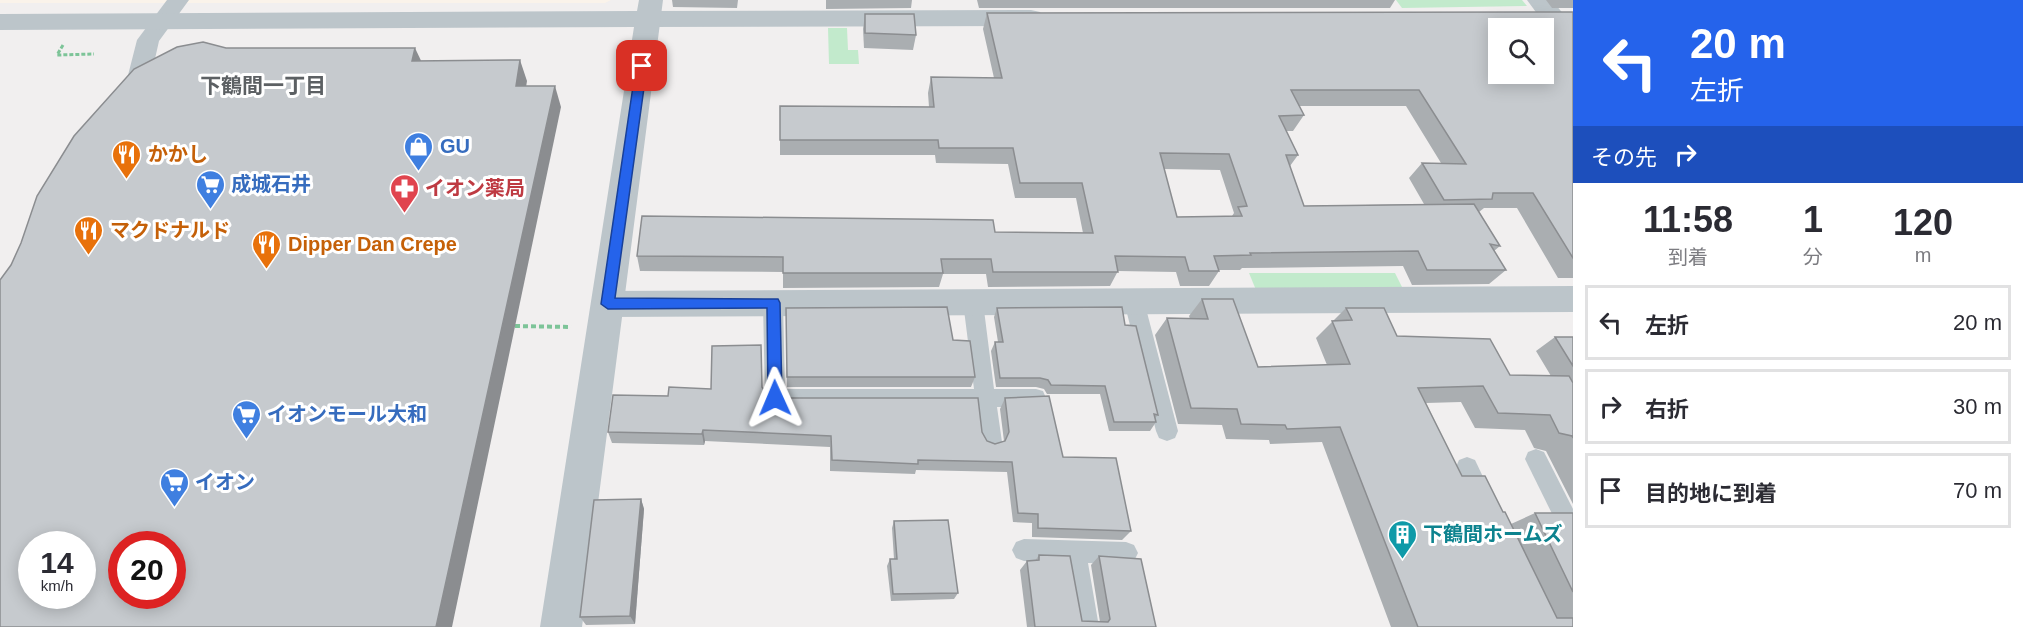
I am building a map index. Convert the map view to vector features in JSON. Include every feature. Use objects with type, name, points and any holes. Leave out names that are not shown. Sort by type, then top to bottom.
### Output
[{"type":"street","points":[[113,116],[136,90],[148,40],[178,0]]},
{"type":"street","points":[[0,22],[650,10],[1052,18]]},
{"type":"street","points":[[561,627],[650,10]]},
{"type":"street","points":[[1548,13],[1573,44]]},
{"type":"street","points":[[608,304],[1573,299]]},
{"type":"lane","points":[[1134,301],[1167,431]]},
{"type":"lane","points":[[973,302],[991,442]]},
{"type":"lane","points":[[773,303],[775,398],[1036,398]]},
{"type":"lane","points":[[1536,459],[1573,532]]},
{"type":"lane","points":[[1467,467],[1492,520]]},
{"type":"lane","points":[[1024,550],[1126,553]]},
{"type":"lane","points":[[1074,551],[1087,627]]},
{"type":"path","points":[[515,326],[571,327]]},
{"type":"shaded area","points":[[0,0],[611,0],[605,3],[0,3]]},
{"type":"green space","points":[[1396,0],[1522,0],[1527,6],[1402,8]]},
{"type":"green space","points":[[828,28],[847,28],[848,50],[858,50],[859,64],[829,64]]},
{"type":"green space","points":[[1249,273],[1395,273],[1403,289],[1256,290]]},
{"type":"building","points":[[1573,12],[1573,258],[1533,193],[1493,193],[1492,199],[1444,200],[1422,163],[1466,164],[1419,90],[1291,90],[1304,115],[1279,116],[1298,155],[1286,155],[1304,206],[1474,204],[1500,246],[1490,244],[1506,270],[1427,270],[1418,251],[1250,253],[1251,255],[1214,256],[1219,271],[1189,271],[1185,257],[1115,256],[1118,272],[993,272],[991,259],[941,259],[943,273],[783,273],[783,257],[637,256],[642,216],[993,220],[995,232],[1093,233],[1082,183],[1020,183],[1013,148],[939,148],[938,140],[780,140],[780,106],[934,107],[931,77],[1002,78],[987,13]],"holes":[[[1160,153],[1229,154],[1247,206],[1238,207],[1242,216],[1177,217]]]},
{"type":"building","points":[[865,14],[914,14],[916,35],[865,33]]},
{"type":"building","name":"イオンモール大和","points":[[203,42],[226,48],[415,48],[412,61],[520,60],[516,86],[555,86],[436,627],[0,627],[0,280],[11,265],[21,243],[37,196],[74,136],[134,69],[177,47]]},
{"type":"building","points":[[1202,299],[1233,299],[1258,367],[1350,364],[1332,321],[1352,320],[1346,308],[1384,308],[1397,336],[1490,339],[1510,375],[1569,376],[1573,383],[1573,438],[1559,433],[1550,415],[1498,413],[1483,386],[1418,388],[1462,476],[1485,476],[1557,618],[1573,618],[1573,627],[1418,627],[1340,427],[1287,429],[1285,425],[1241,424],[1237,409],[1191,408],[1167,318],[1208,319]]},
{"type":"building","points":[[947,307],[953,340],[970,341],[975,377],[787,377],[786,308]]},
{"type":"building","points":[[1122,307],[1125,325],[1136,326],[1158,415],[1154,414],[1156,422],[1114,422],[1105,386],[1051,385],[1048,380],[1040,378],[1000,378],[995,342],[1003,342],[997,308]]},
{"type":"building","points":[[1555,337],[1573,337],[1573,366]]},
{"type":"building","points":[[761,345],[762,387],[767,396],[775,398],[978,398],[982,432],[987,441],[995,444],[1005,441],[1009,432],[1005,398],[1049,396],[1063,457],[1116,458],[1131,531],[1038,528],[1038,514],[1018,513],[1012,462],[918,460],[918,464],[832,460],[831,436],[703,430],[702,434],[608,432],[613,395],[668,396],[669,387],[711,389],[712,346]]},
{"type":"building","points":[[641,499],[630,616],[580,617],[594,500]]},
{"type":"building","points":[[1535,513],[1573,513],[1573,592]]},
{"type":"building","points":[[948,520],[958,593],[893,594],[890,559],[897,559],[894,521]]},
{"type":"building","points":[[1039,555],[1070,556],[1082,621],[1108,622],[1110,619],[1099,556],[1141,559],[1156,627],[1035,627],[1027,561],[1039,560]]},
{"type":"place","name":"GU","points":[[419,172]]},
{"type":"place","name":"かかし","points":[[127,180]]},
{"type":"place","name":"成城石井","points":[[210,210]]},
{"type":"place","name":"イオン薬局","points":[[404,214]]},
{"type":"place","name":"マクドナルド","points":[[89,256]]},
{"type":"place","name":"Dipper Dan Crepe","points":[[267,270]]},
{"type":"place","name":"イオンモール大和","points":[[246,440]]},
{"type":"place","name":"イオン","points":[[174,508]]},
{"type":"place","name":"下鶴間ホームズ","points":[[1402,560]]},
{"type":"district","name":"下鶴間一丁目","points":[[263,86]]},
{"type":"route","points":[[642,66],[608,304],[773,303],[775,398]]}]
